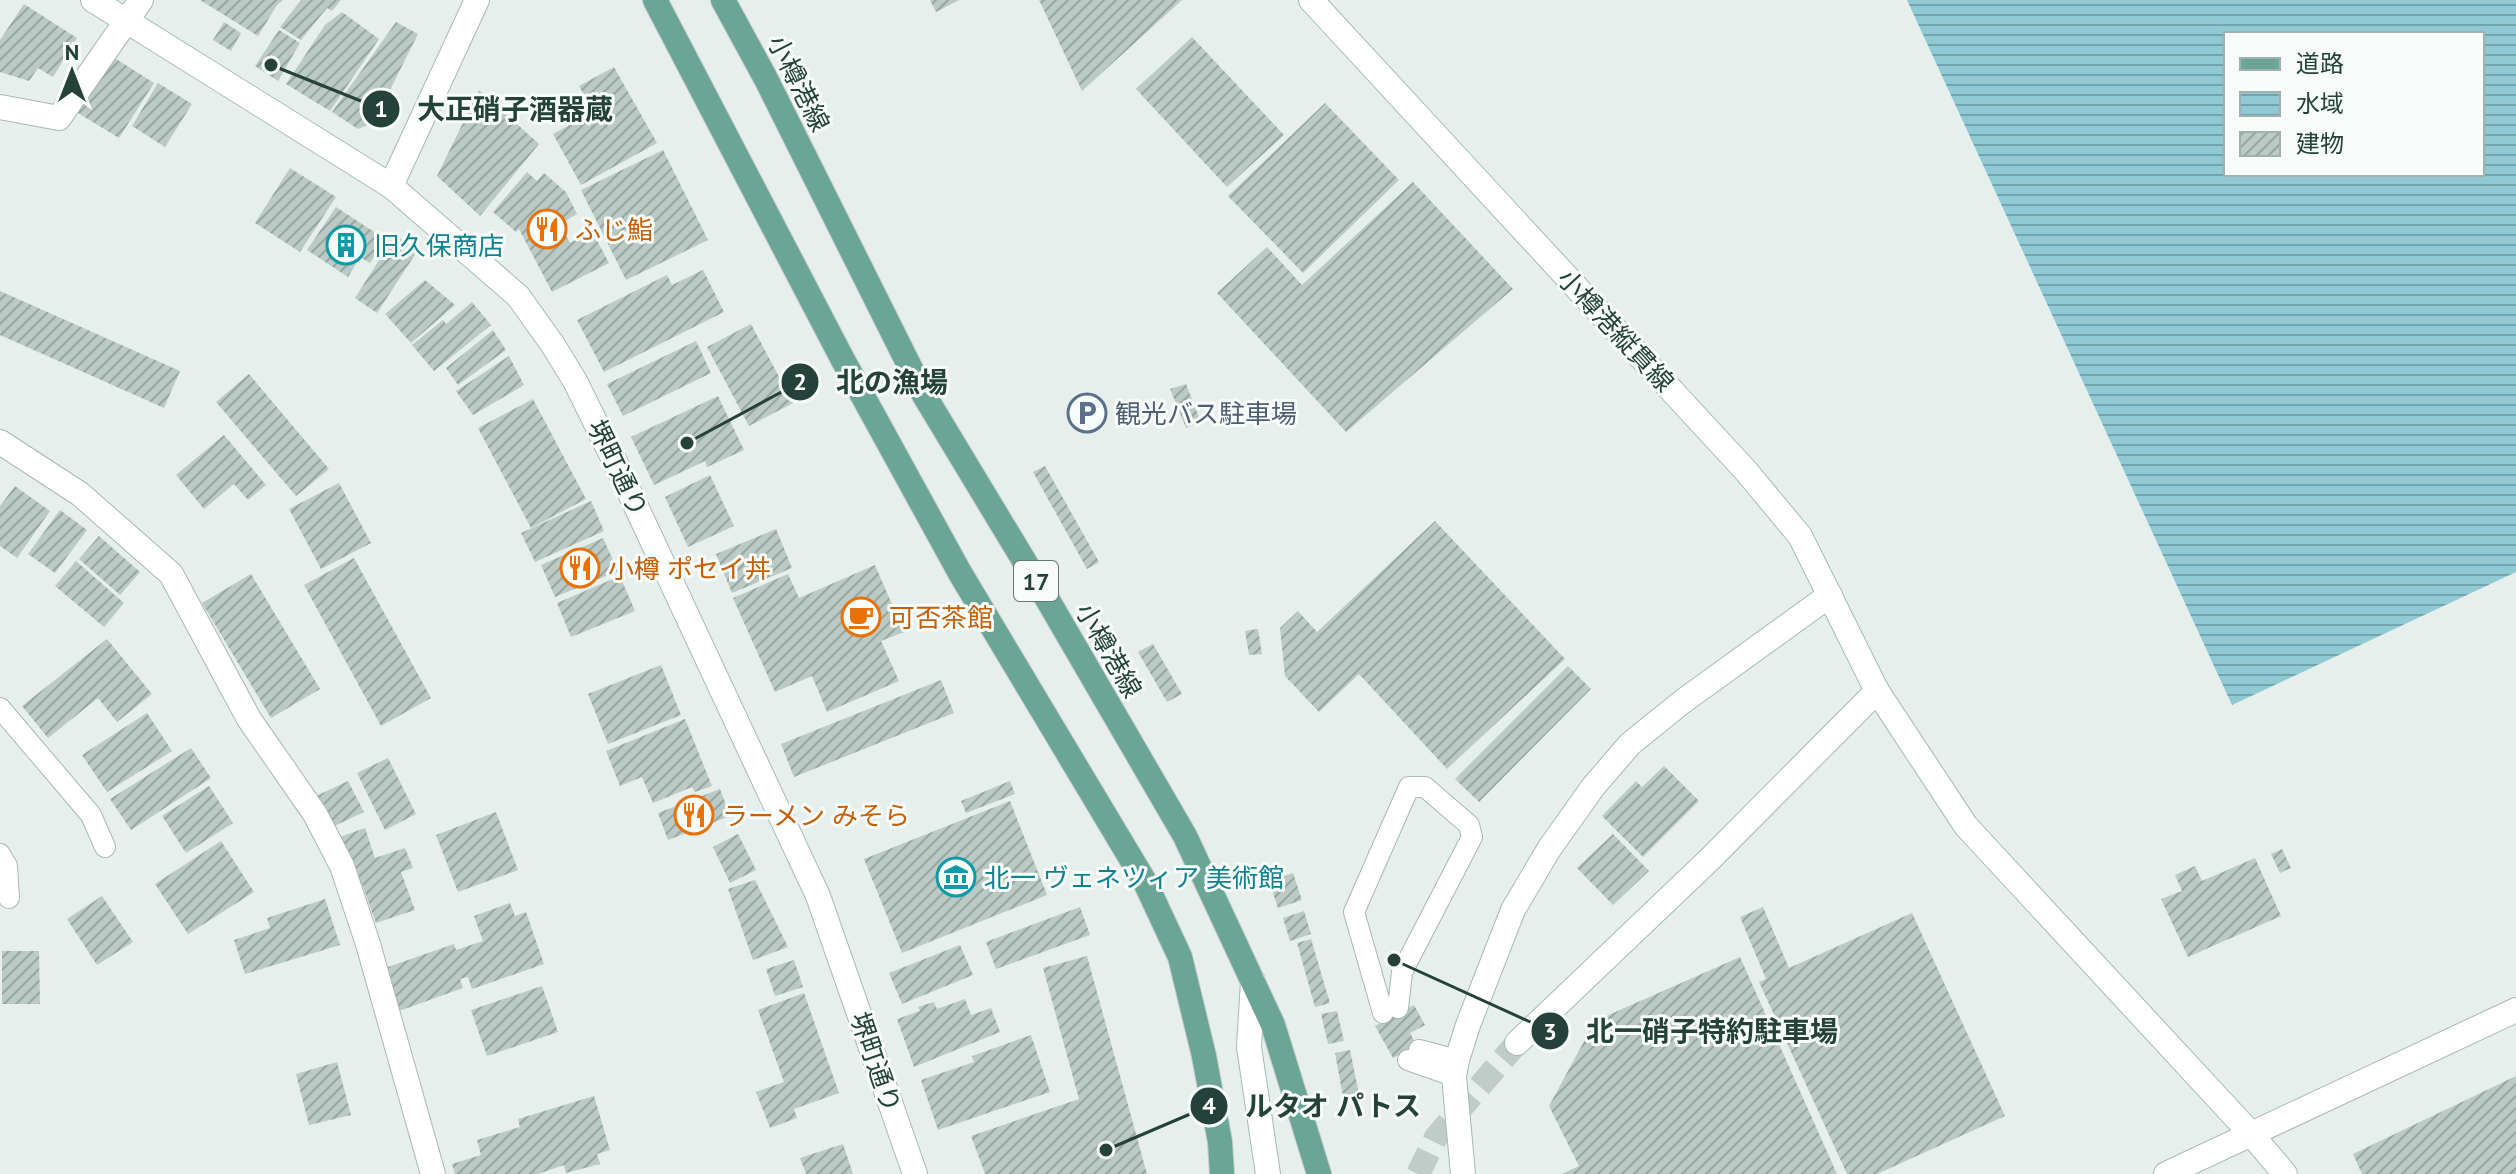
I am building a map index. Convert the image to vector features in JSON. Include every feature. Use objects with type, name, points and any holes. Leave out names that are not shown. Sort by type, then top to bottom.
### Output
[{"type":"main road","name":"17","points":[[655,0],[843,360],[953,560],[1145,882],[1180,957],[1204,1056],[1220,1142],[1222,1174]]},
{"type":"main road","name":"小樽港線","points":[[723,0],[766,79],[924,395],[1185,836],[1273,1025],[1319,1174]]},
{"type":"street","name":"堺町通り","points":[[93,0],[391,186],[518,296],[575,381],[818,896],[915,1174]]},
{"type":"street","points":[[0,107],[59,118],[141,0]]},
{"type":"street","points":[[391,186],[477,0]]},
{"type":"street","name":"小樽港縦貫線","points":[[1311,0],[1746,471],[1800,536],[1877,691],[1966,826],[2285,1174]]},
{"type":"street","points":[[0,442],[80,494],[171,574],[249,719],[315,814],[347,879],[433,1174]]},
{"type":"street","points":[[1463,1174],[1456,1068],[1468,1025],[1513,910],[1549,849],[1593,787],[1640,735],[1830,595]]},
{"type":"street","points":[[1517,1043],[1710,859],[1877,691]]},
{"type":"street","points":[[1253,981],[1249,1047],[1268,1174]]},
{"type":"street","points":[[2166,1174],[2516,1010]]},
{"type":"lane","points":[[0,708],[91,815],[105,847]]},
{"type":"lane","points":[[1409,787],[1425,787],[1469,825],[1472,837],[1402,972],[1391,1010],[1354,912],[1409,787]]},
{"type":"lane","points":[[0,854],[7,866],[9,898]]},
{"type":"lane","points":[[1414,1055],[1456,1068]]},
{"type":"water","points":[[1907,0],[2516,0],[2516,572],[2232,705]]},
{"type":"building","points":[[200,0],[283,0],[258,36]]},
{"type":"building","points":[[301,0],[341,0],[332,11],[327,8],[301,40],[280,27]]},
{"type":"building","points":[[930,0],[959,0],[936,12]]},
{"type":"building","points":[[1039,0],[1182,0],[1082,91]]},
{"type":"building","points":[[24,4],[77,38],[53,77],[38,68],[29,81],[0,72],[0,40]]},
{"type":"building","points":[[342,12],[379,39],[330,111],[286,84],[325,25]]},
{"type":"building","points":[[224,22],[241,33],[231,51],[213,40]]},
{"type":"building","points":[[396,22],[418,34],[374,122],[358,129],[332,112]]},
{"type":"building","points":[[279,30],[300,43],[278,81],[255,66]]},
{"type":"building","points":[[1192,37],[1284,135],[1227,187],[1136,89]]},
{"type":"building","points":[[113,57],[154,83],[119,138],[78,113]]},
{"type":"building","points":[[614,67],[657,143],[581,185],[553,134],[594,112],[579,86]]},
{"type":"building","points":[[158,83],[192,104],[165,147],[132,126]]},
{"type":"building","points":[[479,90],[539,144],[480,216],[437,176]]},
{"type":"building","points":[[1325,103],[1399,180],[1303,273],[1228,196]]},
{"type":"building","points":[[663,150],[708,240],[626,280],[581,190]]},
{"type":"building","points":[[290,168],[336,197],[300,252],[255,223]]},
{"type":"building","points":[[527,172],[537,181],[544,173],[566,192],[577,214],[560,224],[570,243],[592,231],[609,263],[552,292],[519,229],[516,232],[493,212]]},
{"type":"building","points":[[1413,182],[1513,289],[1346,432],[1217,293],[1267,247],[1302,285]]},
{"type":"building","name":"旧久保商店","points":[[336,207],[385,239],[370,263],[360,257],[348,277],[307,250]]},
{"type":"building","points":[[395,235],[418,250],[377,313],[355,298]]},
{"type":"building","points":[[703,270],[724,312],[604,372],[577,320],[667,275],[672,285]]},
{"type":"building","points":[[425,280],[455,305],[411,343],[385,314]]},
{"type":"building","points":[[0,291],[180,371],[164,408],[0,335]]},
{"type":"building","points":[[472,302],[491,325],[434,371],[412,345],[443,320],[446,324]]},
{"type":"building","points":[[751,324],[793,403],[749,426],[707,347]]},
{"type":"building","points":[[493,330],[506,350],[458,385],[446,368]]},
{"type":"building","points":[[696,341],[711,373],[623,416],[607,384]]},
{"type":"building","points":[[509,356],[524,385],[473,415],[456,391]]},
{"type":"building","points":[[249,374],[329,469],[296,496],[216,402]]},
{"type":"building","points":[[1186,384],[1201,422],[1186,428],[1170,389]]},
{"type":"building","points":[[718,396],[744,450],[707,467],[705,461],[654,485],[631,437]]},
{"type":"building","points":[[533,399],[586,499],[531,528],[478,428]]},
{"type":"building","points":[[224,435],[266,485],[248,500],[234,484],[204,509],[176,475]]},
{"type":"building","points":[[1045,466],[1099,562],[1087,569],[1033,472]]},
{"type":"building","points":[[710,475],[734,526],[688,547],[665,497]]},
{"type":"building","points":[[339,483],[371,543],[321,569],[289,509]]},
{"type":"building","points":[[15,486],[50,511],[17,558],[0,546],[0,506]]},
{"type":"building","points":[[591,501],[604,531],[535,562],[521,533]]},
{"type":"building","points":[[60,510],[87,530],[55,573],[28,554]]},
{"type":"building","points":[[1435,521],[1565,659],[1447,769],[1359,674],[1319,712],[1285,676],[1280,628],[1298,611],[1317,632]]},
{"type":"building","points":[[776,529],[792,568],[732,593],[716,554]]},
{"type":"building","points":[[99,536],[140,572],[120,595],[79,559]]},
{"type":"building","name":"小樽 ポセイ丼","points":[[603,538],[618,571],[555,597],[541,565]]},
{"type":"building","points":[[354,558],[431,698],[381,726],[304,585]]},
{"type":"building","points":[[76,561],[124,603],[104,627],[55,586]]},
{"type":"building","points":[[875,565],[904,632],[881,641],[899,681],[827,712],[812,676],[775,692],[733,598],[788,574],[799,598]]},
{"type":"building","points":[[251,574],[320,689],[271,718],[202,603]]},
{"type":"building","points":[[620,576],[635,611],[571,637],[557,603]]},
{"type":"building","points":[[1258,629],[1262,654],[1249,655],[1245,631]]},
{"type":"building","points":[[107,639],[152,694],[117,722],[98,698],[48,738],[22,706]]},
{"type":"building","points":[[1153,644],[1182,694],[1167,702],[1138,652]]},
{"type":"building","points":[[661,665],[681,715],[608,744],[588,694]]},
{"type":"building","points":[[1568,666],[1591,689],[1479,802],[1455,779]]},
{"type":"building","points":[[941,680],[954,713],[794,777],[781,744]]},
{"type":"building","points":[[147,713],[172,751],[107,792],[82,755]]},
{"type":"building","points":[[685,719],[712,786],[695,792],[692,787],[653,803],[642,777],[620,786],[606,751]]},
{"type":"building","points":[[191,748],[211,778],[131,830],[110,799]]},
{"type":"building","points":[[388,758],[416,814],[385,830],[357,773]]},
{"type":"building","points":[[1664,766],[1699,801],[1643,857],[1602,816],[1636,781],[1642,787]]},
{"type":"building","points":[[348,781],[364,812],[330,828],[314,797]]},
{"type":"building","points":[[1010,781],[1015,794],[966,813],[961,801]]},
{"type":"building","points":[[209,786],[233,823],[186,853],[162,816]]},
{"type":"building","name":"ラーメン みそら","points":[[720,789],[730,816],[668,840],[658,813]]},
{"type":"building","name":"北一 ヴェネツィア 美術館","points":[[1010,801],[1047,895],[902,953],[864,859]]},
{"type":"building","points":[[496,812],[518,870],[458,892],[436,835]]},
{"type":"building","points":[[365,828],[375,858],[405,848],[413,868],[401,872],[415,910],[376,923],[362,884],[357,886],[340,837]]},
{"type":"building","points":[[738,834],[756,870],[730,883],[713,847]]},
{"type":"building","points":[[1613,834],[1649,871],[1613,905],[1577,868]]},
{"type":"building","points":[[221,841],[254,892],[188,934],[155,884]]},
{"type":"building","points":[[2282,849],[2291,868],[2280,873],[2271,854]]},
{"type":"building","points":[[2255,858],[2281,916],[2188,957],[2161,899],[2182,891],[2175,875],[2195,866],[2202,881]]},
{"type":"building","points":[[1293,873],[1302,900],[1278,908],[1269,881]]},
{"type":"building","points":[[755,880],[788,947],[753,960],[728,889]]},
{"type":"building","points":[[102,896],[133,942],[97,965],[67,919]]},
{"type":"building","points":[[325,899],[340,945],[245,974],[234,940],[270,928],[267,918]]},
{"type":"building","points":[[510,903],[515,916],[526,912],[544,964],[472,989],[468,977],[460,979],[463,988],[399,1011],[385,968],[454,944],[456,950],[483,941],[474,916]]},
{"type":"building","points":[[1080,907],[1090,935],[996,969],[986,942]]},
{"type":"building","points":[[1763,907],[1789,968],[1912,913],[2005,1116],[1877,1174],[1847,1174],[1759,982],[1766,979],[1740,917]]},
{"type":"building","points":[[1304,911],[1311,934],[1290,941],[1283,918]]},
{"type":"building","points":[[1311,939],[1330,1003],[1315,1007],[1297,943]]},
{"type":"building","points":[[960,945],[973,975],[902,1004],[889,973]]},
{"type":"building","points":[[2,951],[39,951],[40,1004],[2,1004]]},
{"type":"building","points":[[1087,956],[1147,1174],[985,1174],[971,1136],[1079,1099],[1043,968]]},
{"type":"building","points":[[1740,957],[1837,1174],[1562,1174],[1579,1166],[1549,1106],[1595,1021]]},
{"type":"building","points":[[794,960],[803,987],[775,996],[766,969]]},
{"type":"building","points":[[542,986],[558,1032],[487,1056],[471,1010]]},
{"type":"building","points":[[804,993],[839,1093],[794,1109],[797,1118],[770,1128],[756,1092],[784,1082],[758,1010]]},
{"type":"building","points":[[965,999],[971,1015],[991,1008],[1000,1032],[914,1067],[897,1019],[934,1002],[937,1009]]},
{"type":"building","points":[[1414,1005],[1425,1025],[1410,1033],[1417,1046],[1393,1058],[1375,1026]]},
{"type":"building","points":[[1337,1011],[1344,1041],[1328,1044],[1321,1014]]},
{"type":"building","points":[[1031,1035],[1050,1092],[938,1130],[921,1080],[974,1062],[972,1056]]},
{"type":"building","points":[[1350,1050],[1359,1094],[1343,1097],[1335,1053]]},
{"type":"building","points":[[337,1062],[351,1115],[309,1125],[296,1074]]},
{"type":"building","points":[[2516,1076],[2516,1174],[2362,1174],[2353,1154]]},
{"type":"building","points":[[594,1096],[610,1150],[597,1154],[600,1164],[566,1173],[564,1165],[538,1174],[455,1174],[452,1164],[481,1155],[477,1140],[520,1127],[518,1119]]},
{"type":"building","points":[[843,1144],[853,1174],[806,1174],[800,1158]]},
{"type":"tunnel","points":[[1418,1174],[1436,1137],[1517,1043]]},
{"type":"place","name":"大正硝子酒器蔵","points":[[271,65]]},
{"type":"place","name":"ふじ鮨","points":[[547,229]]},
{"type":"place","name":"旧久保商店","points":[[346,245]]},
{"type":"place","name":"観光バス駐車場","points":[[1087,413]]},
{"type":"place","name":"北の漁場","points":[[687,443]]},
{"type":"place","name":"小樽 ポセイ丼","points":[[580,568]]},
{"type":"place","name":"可否茶館","points":[[861,617]]},
{"type":"place","name":"ラーメン みそら","points":[[694,815]]},
{"type":"place","name":"北一 ヴェネツィア 美術館","points":[[956,877]]},
{"type":"place","name":"北一硝子特約駐車場","points":[[1394,960]]},
{"type":"place","name":"ルタオ パトス","points":[[1106,1150]]}]
